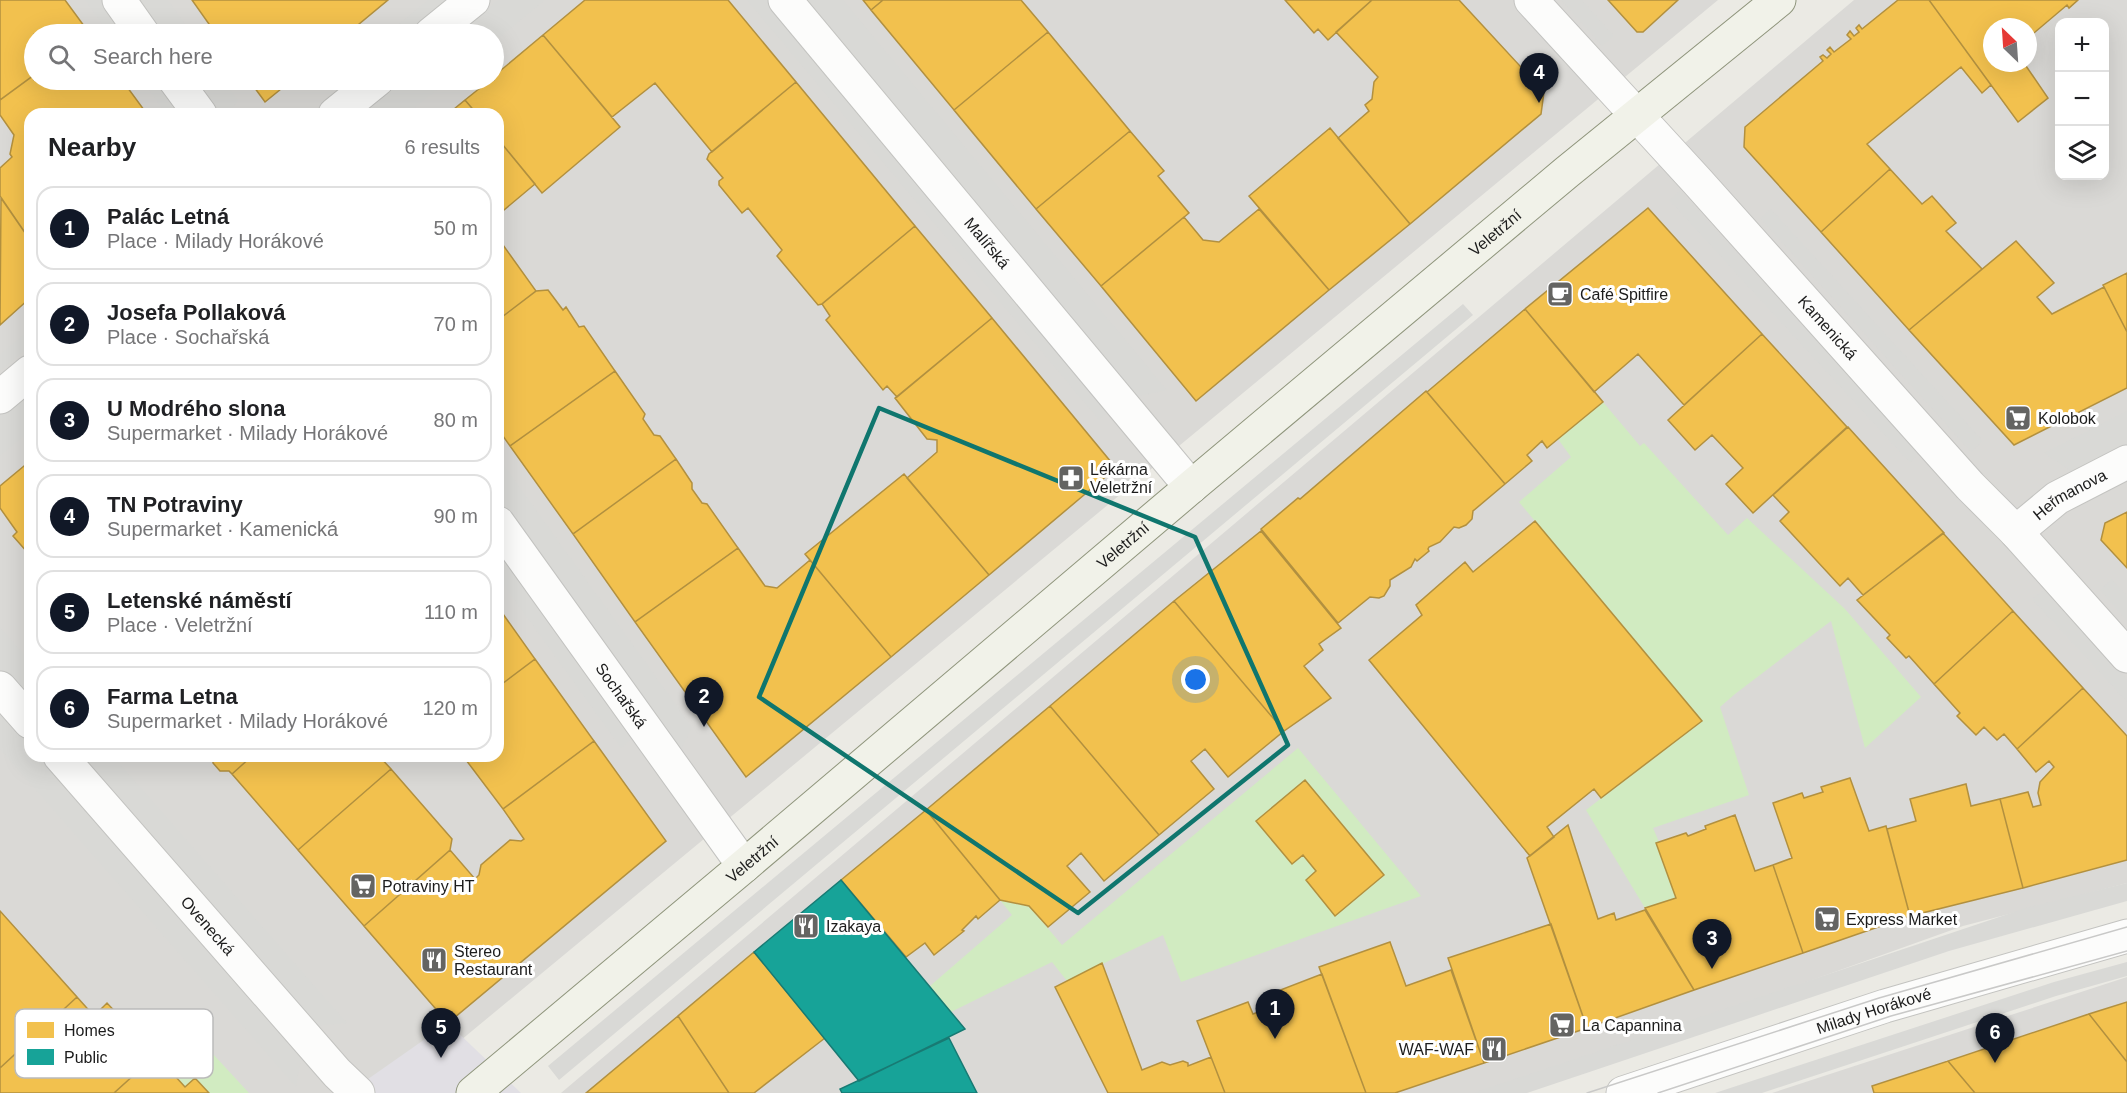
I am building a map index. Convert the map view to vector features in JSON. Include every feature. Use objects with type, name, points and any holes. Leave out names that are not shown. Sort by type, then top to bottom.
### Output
[{"type":"main road","name":"Veletržní","points":[[473,1093],[1567,171],[1779,0]]},
{"type":"street","points":[[119,0],[136,24]]},
{"type":"street","points":[[443,24],[473,0]]},
{"type":"street","name":"Malířská","points":[[785,0],[1191,487]]},
{"type":"street","name":"Kamenická","points":[[1531,0],[1638,115],[1970,486],[2016,532],[2127,656]]},
{"type":"street","points":[[182,90],[196,108]]},
{"type":"street","points":[[342,108],[365,90]]},
{"type":"street","points":[[0,397],[24,377]]},
{"type":"street","name":"Heřmanova","points":[[2016,532],[2057,498],[2127,462]]},
{"type":"street","name":"Sochařská","points":[[504,531],[744,866]]},
{"type":"street","points":[[0,688],[24,715]]},
{"type":"street","name":"Ovenecká","points":[[65,762],[337,1073],[358,1093]]},
{"type":"street","name":"Milady Horákové","points":[[1623,1093],[1885,1006],[2127,936]]},
{"type":"highlighted area","points":[[879,408],[1195,537],[1288,745],[1078,913],[759,697]]},
{"type":"shaded area","points":[[0,0],[1718,0],[397,1093],[0,1093]]},
{"type":"shaded area","points":[[85,0],[101,0],[119,24],[102,24]]},
{"type":"shaded area","points":[[131,0],[168,0],[185,24],[149,24]]},
{"type":"shaded area","points":[[428,0],[449,0],[420,24],[399,24]]},
{"type":"shaded area","points":[[498,0],[545,0],[504,34],[504,24],[468,24]]},
{"type":"shaded area","points":[[747,0],[769,0],[1111,410],[1099,420]]},
{"type":"shaded area","points":[[803,0],[843,0],[1167,390],[1130,398]]},
{"type":"shaded area","points":[[1561,0],[1582,0],[1614,36],[1602,46]]},
{"type":"shaded area","points":[[1854,0],[2127,0],[2127,883],[1963,926],[1497,1093],[561,1093]]},
{"type":"shaded area","points":[[149,90],[165,90],[179,108],[162,108]]},
{"type":"shaded area","points":[[195,90],[230,90],[238,100],[233,108],[208,108]]},
{"type":"shaded area","points":[[389,90],[437,90],[414,108],[366,108]]},
{"type":"shaded area","points":[[1680,191],[1919,453],[1910,463],[1669,200]]},
{"type":"shaded area","points":[[1771,209],[1983,441],[1971,452],[1760,218]]},
{"type":"shaded area","points":[[1463,304],[1473,315],[559,1080],[548,1066]]},
{"type":"shaded area","points":[[24,334],[24,351],[0,371],[0,354]]},
{"type":"shaded area","points":[[24,392],[24,436],[0,456],[0,412]]},
{"type":"shaded area","points":[[2127,411],[2127,445],[2072,472],[2044,453]]},
{"type":"shaded area","points":[[504,465],[692,727],[678,756],[504,512]]},
{"type":"shaded area","points":[[504,560],[632,739],[621,748],[504,585]]},
{"type":"shaded area","points":[[2112,579],[2127,596],[2127,621],[2100,590]]},
{"type":"shaded area","points":[[2044,590],[2127,680],[2127,702],[2032,599]]},
{"type":"shaded area","points":[[0,627],[24,654],[24,697],[0,670]]},
{"type":"shaded area","points":[[0,705],[24,732],[24,762],[50,762],[302,1052],[296,1087],[0,749]]},
{"type":"shaded area","points":[[81,762],[118,762],[347,1023],[311,1026]]},
{"type":"shaded area","points":[[2127,883],[2127,901],[1949,951],[1527,1093],[1473,1093],[2026,908]]},
{"type":"shaded area","points":[[2127,962],[2127,976],[2056,996],[1762,1093],[1715,1093],[2054,982]]},
{"type":"shaded area","points":[[2127,977],[2127,1093],[1772,1093]]},
{"type":"shaded area","points":[[448,1023],[521,1093],[348,1093]]},
{"type":"green space","points":[[1603,402],[1640,446],[1644,443],[1728,535],[1747,518],[1845,609],[1921,697],[1865,748],[1831,621],[1735,694],[1720,707],[1749,795],[1653,828],[1659,842],[1656,844],[1676,898],[1645,908],[1586,810],[1702,721],[1519,502],[1571,457],[1558,439]]},
{"type":"green space","points":[[1298,748],[1421,896],[1181,982],[1163,935],[1067,981],[1052,962],[951,1012],[930,986],[1012,915],[1000,900],[1029,906],[1062,945]],"holes":[[[1256,821],[1384,875],[1335,916],[1306,880],[1316,871],[1303,855],[1292,864]]]},
{"type":"green space","points":[[213,1054],[249,1093],[209,1093],[195,1078],[213,1078]]},
{"type":"green space","points":[[177,1078],[195,1078],[185,1087]]},
{"type":"building: Homes","points":[[0,0],[65,0],[83,24],[24,24],[24,82],[0,100]]},
{"type":"building: Homes","points":[[192,0],[388,0],[359,24],[209,24]]},
{"type":"building: Homes","points":[[585,0],[728,0],[796,82],[712,152],[655,83],[612,117],[543,35]]},
{"type":"building: Homes","points":[[863,0],[883,0],[871,10]]},
{"type":"building: Homes","points":[[883,0],[1021,0],[1048,32],[954,110],[871,10]]},
{"type":"building: Homes","points":[[1285,0],[1372,0],[1328,40],[1318,29],[1314,33]]},
{"type":"building: Homes","points":[[1372,0],[1459,0],[1544,92],[1541,114],[1410,224],[1338,138],[1369,111],[1365,105],[1372,99],[1374,82],[1378,77],[1336,32]]},
{"type":"building: Homes","points":[[1608,0],[1678,0],[1643,32],[1637,32]]},
{"type":"building: Homes","points":[[1898,0],[1929,0],[1991,85],[1982,93],[1961,67],[1867,144],[1890,169],[1821,232],[1744,147],[1745,127],[1823,61],[1820,57],[1823,55],[1827,58],[1831,54],[1827,50],[1830,47],[1834,52],[1851,39],[1847,35],[1850,31],[1854,36],[1859,32],[1856,28],[1859,25],[1862,29]]},
{"type":"building: Homes","points":[[1929,0],[2078,0],[2069,8],[2067,5],[2037,30],[2037,18],[1983,18],[1983,72],[2030,72],[2048,98],[2018,122]]},
{"type":"building: Homes","points":[[1048,32],[1130,131],[1036,209],[954,110]]},
{"type":"building: Homes","points":[[543,35],[620,127],[542,193],[504,146],[504,108],[472,108],[465,100],[478,90],[504,90],[504,68]]},
{"type":"building: Homes","points":[[24,82],[24,90],[129,90],[143,108],[24,108],[24,231],[0,196],[0,168],[12,157],[10,154],[14,135],[0,115],[0,100]]},
{"type":"building: Homes","points":[[796,82],[915,226],[818,305],[777,256],[782,250],[748,208],[742,213],[719,185],[719,181],[723,178],[707,159],[709,154]]},
{"type":"building: Homes","points":[[256,90],[280,90],[265,102]]},
{"type":"building: Homes","points":[[465,100],[472,108],[455,108]]},
{"type":"building: Homes","points":[[1330,128],[1410,224],[1329,290],[1249,196]]},
{"type":"building: Homes","points":[[1130,131],[1164,171],[1158,176],[1189,213],[1101,286],[1036,209]]},
{"type":"building: Homes","points":[[504,146],[535,184],[504,210]]},
{"type":"building: Homes","points":[[1890,169],[1922,204],[1932,196],[1956,223],[1946,231],[1982,269],[1909,330],[1821,232]]},
{"type":"building: Homes","points":[[1,198],[24,231],[24,303],[0,325]]},
{"type":"building: Homes","points":[[1648,208],[1762,334],[1684,405],[1638,354],[1594,392],[1525,309]]},
{"type":"building: Homes","points":[[1259,209],[1329,290],[1196,401],[1101,286],[1184,217],[1203,240],[1219,242]]},
{"type":"building: Homes","points":[[915,226],[992,318],[897,397],[887,386],[883,390],[826,320],[830,316],[822,304]]},
{"type":"building: Homes","points":[[2016,241],[2054,283],[2037,297],[2052,314],[2104,287],[2127,332],[2127,388],[2014,445],[1909,330]]},
{"type":"building: Homes","points":[[504,246],[536,291],[504,315]]},
{"type":"building: Homes","points":[[2127,273],[2127,332],[2103,285]]},
{"type":"building: Homes","points":[[548,290],[563,310],[566,307],[579,327],[584,326],[615,371],[510,446],[504,438],[504,315],[536,291]]},
{"type":"building: Homes","points":[[1525,309],[1603,402],[1547,448],[1542,441],[1527,455],[1532,461],[1505,484],[1427,392]]},
{"type":"building: Homes","points":[[992,318],[1116,468],[989,575],[907,478],[937,452],[937,440],[927,439],[895,398]]},
{"type":"building: Homes","points":[[1762,334],[1847,427],[1753,513],[1726,484],[1743,468],[1712,435],[1695,450],[1668,420]]},
{"type":"building: Homes","points":[[615,371],[645,414],[643,419],[654,435],[660,436],[676,459],[573,534],[510,446]]},
{"type":"building: Homes","points":[[1426,391],[1505,484],[1473,511],[1472,519],[1466,525],[1459,528],[1454,527],[1440,542],[1429,547],[1429,551],[1417,561],[1415,559],[1411,567],[1390,580],[1390,586],[1384,596],[1370,597],[1338,623],[1261,529],[1298,498],[1300,499]]},
{"type":"building: Homes","points":[[1848,427],[1944,533],[1863,595],[1848,578],[1840,586],[1780,521],[1789,512],[1773,495]]},
{"type":"building: Homes","points":[[676,459],[692,483],[692,489],[702,503],[707,504],[738,548],[635,622],[573,534]]},
{"type":"building: Homes","points":[[24,466],[24,549],[13,536],[17,532],[0,508],[0,486]]},
{"type":"building: Homes","points":[[904,474],[989,575],[891,657],[805,554]]},
{"type":"building: Homes","points":[[2127,512],[2127,568],[2101,540],[2105,523]]},
{"type":"building: Homes","points":[[1535,521],[1702,721],[1601,798],[1594,789],[1547,827],[1554,837],[1530,856],[1369,660],[1422,615],[1416,605],[1465,562],[1473,572]]},
{"type":"building: Homes","points":[[1261,531],[1341,628],[1319,644],[1323,650],[1304,666],[1331,698],[1284,731],[1174,601]]},
{"type":"building: Homes","points":[[1943,533],[2013,611],[1934,684],[1909,656],[1906,658],[1887,638],[1890,635],[1857,600]]},
{"type":"building: Homes","points":[[738,548],[765,586],[777,588],[810,560],[891,657],[746,777],[635,622]]},
{"type":"building: Homes","points":[[1174,601],[1284,731],[1228,777],[1205,749],[1191,761],[1214,789],[1159,835],[1050,706]]},
{"type":"building: Homes","points":[[2013,611],[2083,688],[2017,749],[2004,734],[1997,740],[1984,727],[1976,735],[1957,716],[1960,713],[1934,684]]},
{"type":"building: Homes","points":[[504,615],[535,659],[504,682]]},
{"type":"building: Homes","points":[[535,659],[594,741],[503,809],[468,762],[504,762],[504,682]]},
{"type":"building: Homes","points":[[2083,688],[2127,736],[2127,860],[2023,888],[2000,799],[2028,792],[2033,807],[2041,805],[2038,793],[2040,782],[2054,767],[2049,761],[2036,772],[2017,749]]},
{"type":"building: Homes","points":[[1050,706],[1159,835],[1104,881],[1081,853],[1067,866],[1090,892],[1048,927],[1029,906],[1000,900],[926,810]]},
{"type":"building: Homes","points":[[594,741],[666,841],[448,1023],[364,926],[450,850],[475,879],[479,875],[481,865],[510,840],[524,839],[503,809]]},
{"type":"building: Homes","points":[[245,762],[232,774],[229,771],[220,771],[213,763]]},
{"type":"building: Homes","points":[[245,762],[385,762],[391,769],[298,850],[232,774]]},
{"type":"building: Homes","points":[[391,769],[452,839],[450,850],[364,926],[298,850]]},
{"type":"building: Homes","points":[[1850,778],[1869,831],[1886,826],[1910,916],[1803,953],[1773,865],[1792,858],[1773,803],[1802,793],[1804,798],[1823,792],[1821,787]]},
{"type":"building: Homes","points":[[1305,780],[1384,875],[1335,916],[1306,880],[1316,871],[1303,855],[1292,864],[1256,821]]},
{"type":"building: Homes","points":[[1966,784],[1971,806],[2000,799],[2023,888],[1910,916],[1887,829],[1916,821],[1910,799]]},
{"type":"building: Homes","points":[[926,810],[1000,900],[978,919],[976,916],[962,930],[964,931],[934,955],[925,943],[906,957],[841,880]]},
{"type":"building: Homes","points":[[1735,815],[1755,871],[1773,865],[1803,953],[1694,990],[1645,908],[1676,898],[1656,843],[1686,833],[1688,836],[1706,829],[1705,826]]},
{"type":"building: Homes","points":[[1568,825],[1598,919],[1614,913],[1616,920],[1645,910],[1694,990],[1587,1028],[1527,858]]},
{"type":"building: Homes","points":[[0,911],[77,997],[64,1009],[15,1009],[15,1054],[0,1068]]},
{"type":"building: Homes","points":[[1551,924],[1587,1028],[1484,1063],[1448,958]]},
{"type":"building: Homes","points":[[1390,942],[1406,986],[1451,970],[1484,1063],[1395,1093],[1366,1093],[1319,967]]},
{"type":"building: Homes","points":[[754,952],[825,1038],[754,1093],[729,1093],[678,1016]]},
{"type":"building: Homes","points":[[1102,963],[1142,1070],[1162,1062],[1170,1065],[1183,1061],[1188,1063],[1188,1066],[1211,1057],[1225,1093],[1108,1093],[1055,987]]},
{"type":"building: Homes","points":[[1322,974],[1366,1093],[1225,1093],[1197,1021],[1248,1002],[1253,1014],[1274,1006],[1270,994]]},
{"type":"building: Homes","points":[[77,997],[88,1009],[64,1009]]},
{"type":"building: Homes","points":[[2127,1002],[2127,1062],[2089,1014]]},
{"type":"building: Homes","points":[[107,1003],[113,1009],[101,1009]]},
{"type":"building: Homes","points":[[2089,1014],[2127,1062],[2127,1093],[1975,1093],[1948,1061]]},
{"type":"building: Homes","points":[[678,1016],[729,1093],[586,1093]]},
{"type":"building: Homes","points":[[15,1054],[15,1078],[131,1078],[114,1093],[0,1093],[0,1068]]},
{"type":"building: Homes","points":[[1948,1061],[1975,1093],[1874,1093],[1872,1086]]},
{"type":"building: Homes","points":[[131,1078],[177,1078],[185,1087],[195,1078],[209,1093],[114,1093]]},
{"type":"building: Public","points":[[841,880],[965,1029],[859,1081],[754,952]]},
{"type":"building: Public","points":[[949,1038],[977,1093],[842,1093],[840,1089]]},
{"type":"tram line","points":[[1587,1093],[1879,998],[2127,927]]},
{"type":"tram line","points":[[1658,1093],[1891,1016],[2127,951]]},
{"type":"place","name":"TN Potraviny","points":[[1539,103]]},
{"type":"place","name":"Café Spitfire","points":[[1560,294]]},
{"type":"place","name":"Kolobok","points":[[2018,418]]},
{"type":"place","name":"Lékárna Veletržní","points":[[1071,478]]},
{"type":"place","name":"Josefa Pollaková","points":[[704,727]]},
{"type":"place","name":"Potraviny HT","points":[[363,886]]},
{"type":"place","name":"Express Market","points":[[1827,919]]},
{"type":"place","name":"Izakaya","points":[[806,926]]},
{"type":"place","name":"Stereo Restaurant","points":[[434,960]]},
{"type":"place","name":"U Modrého slona","points":[[1712,969]]},
{"type":"place","name":"La Capannina","points":[[1562,1025]]},
{"type":"place","name":"Palác Letná","points":[[1275,1039]]},
{"type":"place","name":"WAF-WAF","points":[[1494,1049]]},
{"type":"place","name":"Letenské náměstí","points":[[441,1058]]},
{"type":"place","name":"Farma Letna","points":[[1995,1063]]}]
